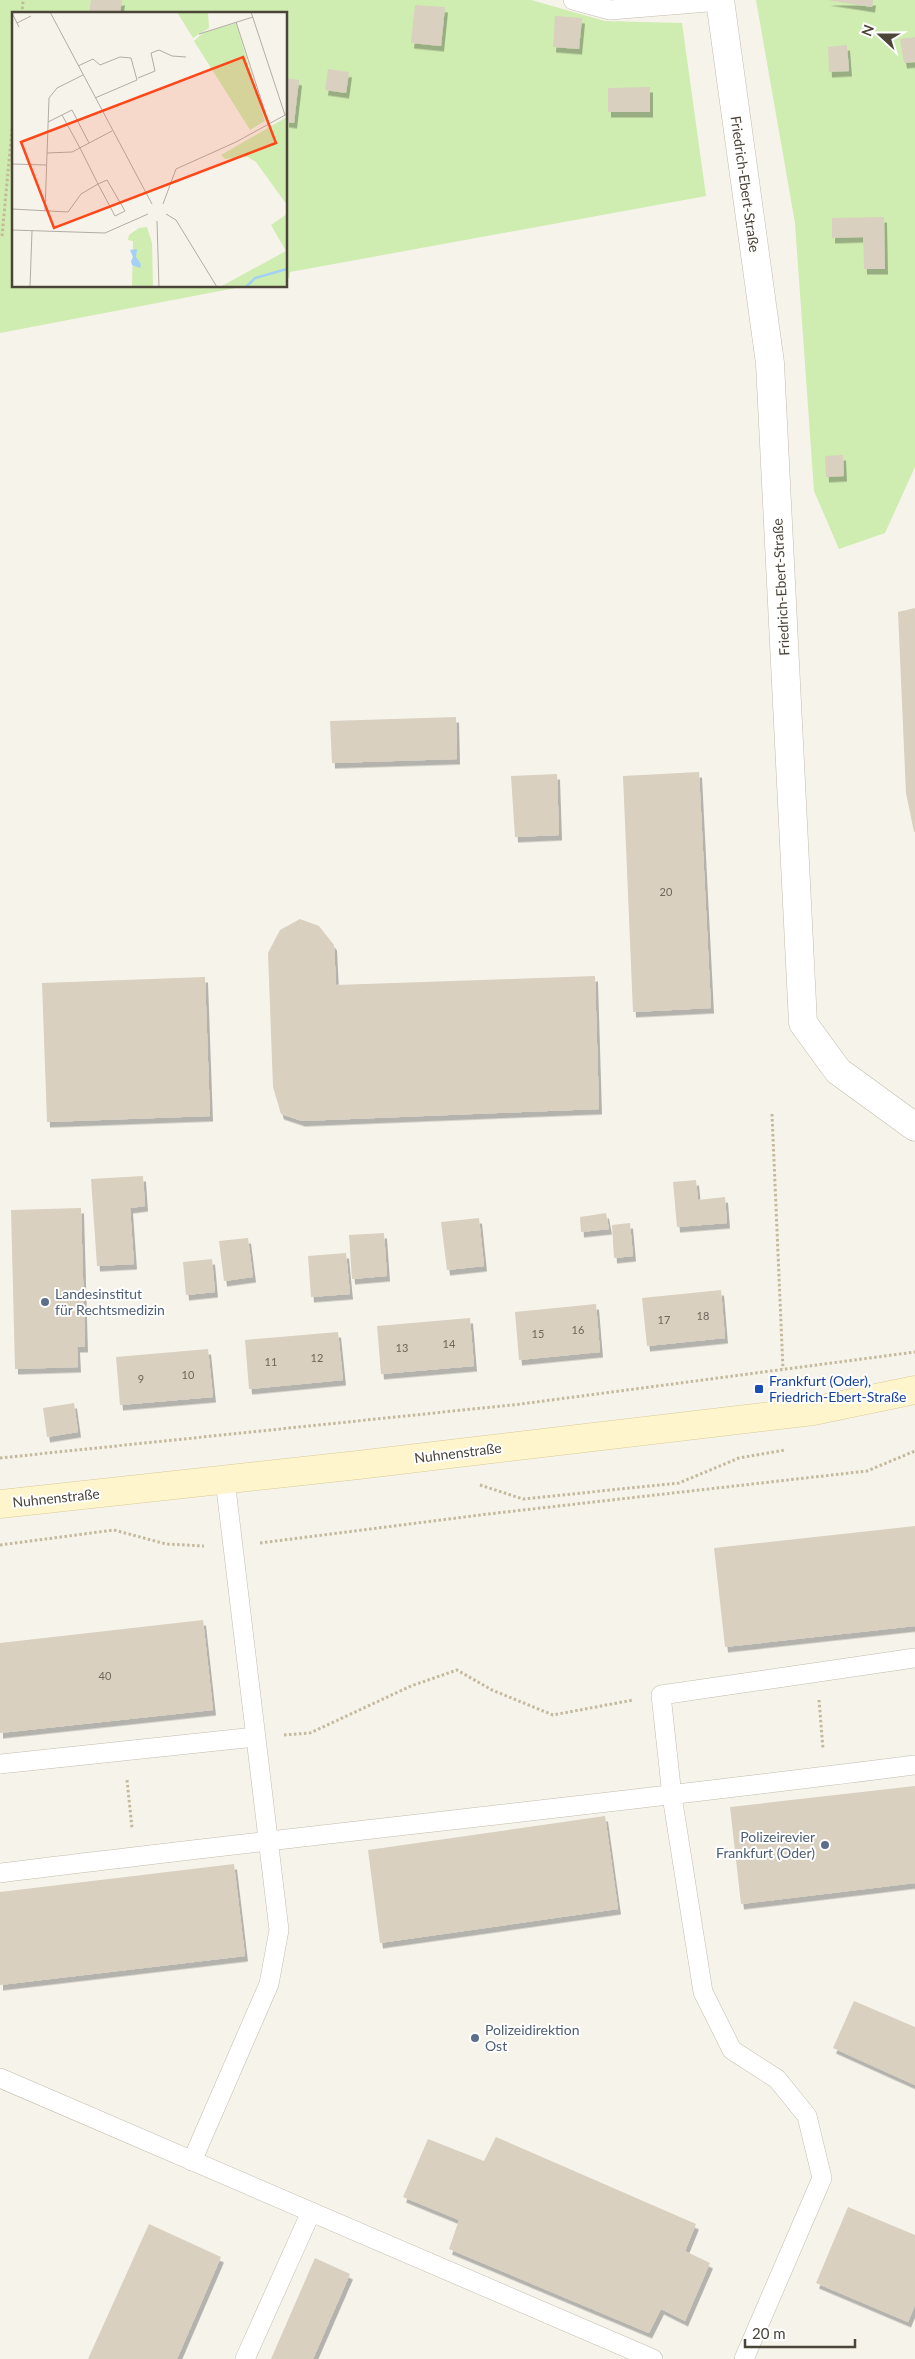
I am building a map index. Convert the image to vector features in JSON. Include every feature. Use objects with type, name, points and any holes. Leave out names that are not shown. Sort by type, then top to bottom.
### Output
[{"type":"main road","name":"Nuhnenstraße","points":[[0,1504],[225,1480],[813,1410],[915,1390]]},
{"type":"street","name":"Friedrich-Ebert-Straße","points":[[720,0],[770,363],[804,1022],[838,1071],[915,1127]]},
{"type":"lane","points":[[573,0],[610,10],[720,0]]},
{"type":"lane","points":[[192,2161],[269,1984],[279,1930],[225,1480]]},
{"type":"lane","points":[[744,2359],[822,2178],[807,2116],[777,2079],[732,2050],[703,1992],[672,1796],[661,1695],[915,1658]]},
{"type":"lane","points":[[0,1764],[255,1737]]},
{"type":"lane","points":[[0,1874],[268,1839],[672,1796],[915,1765]]},
{"type":"lane","points":[[0,2078],[653,2359]]},
{"type":"lane","points":[[245,2359],[310,2212]]},
{"type":"path","points":[[2,236],[12,129]]},
{"type":"path","points":[[772,1114],[783,1369]]},
{"type":"path","points":[[0,1458],[511,1405],[915,1352]]},
{"type":"path","points":[[0,1545],[114,1530],[166,1544],[233,1547],[488,1514],[867,1471],[915,1451]]},
{"type":"path","points":[[255,1737],[310,1733],[411,1686],[457,1670],[492,1690],[553,1715],[661,1695]]},
{"type":"path","points":[[816,1673],[826,1776]]},
{"type":"path","points":[[124,1751],[135,1856]]},
{"type":"green space","points":[[0,0],[531,0],[605,21],[682,23],[706,196],[290,272],[288,278],[288,12],[12,12],[12,288],[236,288],[0,333]]},
{"type":"green space","points":[[756,0],[915,0],[915,467],[885,533],[839,549],[814,491],[795,223]]},
{"type":"building","points":[[91,0],[122,0],[120,12],[89,12]]},
{"type":"building","points":[[827,0],[873,0],[872,7]]},
{"type":"building","points":[[415,5],[445,7],[441,46],[411,43]]},
{"type":"building","points":[[555,16],[582,18],[579,49],[553,47]]},
{"type":"building","points":[[915,37],[915,62],[904,63],[900,39]]},
{"type":"building","points":[[847,45],[849,71],[829,72],[828,47]]},
{"type":"building","points":[[328,69],[349,72],[346,93],[325,90]]},
{"type":"building","points":[[288,78],[299,80],[294,123],[288,122]]},
{"type":"building","points":[[650,87],[650,112],[608,112],[608,88]]},
{"type":"building","points":[[884,217],[885,269],[864,269],[863,237],[832,238],[832,218]]},
{"type":"building","points":[[843,455],[844,476],[826,477],[825,456]]},
{"type":"building","points":[[915,608],[914,832],[906,793],[898,612]]},
{"type":"building","points":[[456,717],[457,759],[332,763],[330,721]]},
{"type":"building","points":[[699,772],[711,1008],[633,1012],[623,776]]},
{"type":"building","points":[[557,774],[559,835],[515,837],[511,776]]},
{"type":"building","points":[[300,919],[319,926],[334,945],[336,985],[595,976],[599,1109],[302,1121],[281,1114],[273,1087],[268,953],[280,930]]},
{"type":"building","points":[[205,977],[210,1116],[47,1122],[42,983]]},
{"type":"building","points":[[143,1176],[145,1206],[130,1208],[134,1264],[97,1266],[91,1179]]},
{"type":"building","points":[[696,1180],[698,1200],[725,1197],[727,1223],[677,1227],[673,1182]]},
{"type":"building","points":[[81,1208],[85,1347],[77,1347],[78,1367],[15,1369],[11,1210]]},
{"type":"building","points":[[606,1213],[609,1229],[581,1232],[580,1217]]},
{"type":"building","points":[[479,1218],[484,1266],[447,1270],[441,1222]]},
{"type":"building","points":[[630,1223],[633,1256],[614,1258],[612,1225]]},
{"type":"building","points":[[384,1233],[387,1276],[352,1279],[349,1235]]},
{"type":"building","points":[[248,1238],[253,1277],[224,1281],[219,1241]]},
{"type":"building","points":[[346,1253],[350,1294],[311,1297],[308,1256]]},
{"type":"building","points":[[212,1259],[215,1292],[186,1295],[183,1262]]},
{"type":"building","points":[[721,1290],[725,1338],[647,1346],[642,1298]]},
{"type":"building","points":[[596,1304],[600,1352],[519,1360],[515,1312]]},
{"type":"building","points":[[470,1318],[474,1366],[381,1374],[377,1326]]},
{"type":"building","points":[[338,1332],[343,1380],[249,1389],[245,1340]]},
{"type":"building","points":[[208,1349],[213,1397],[120,1405],[116,1357]]},
{"type":"building","points":[[74,1403],[78,1432],[47,1437],[43,1408]]},
{"type":"building","points":[[915,1526],[915,1626],[725,1647],[714,1548]]},
{"type":"building","points":[[203,1620],[213,1710],[0,1733],[0,1643]]},
{"type":"building","name":"Polizeirevier Frankfurt (Oder)","points":[[915,1786],[915,1883],[741,1904],[730,1807]]},
{"type":"building","points":[[605,1816],[618,1909],[380,1943],[368,1850]]},
{"type":"building","points":[[234,1864],[245,1956],[0,1985],[0,1892]]},
{"type":"building","points":[[854,2001],[915,2027],[915,2085],[833,2048]]},
{"type":"building","points":[[496,2137],[696,2224],[685,2251],[710,2263],[685,2321],[661,2309],[649,2333],[449,2249],[459,2220],[403,2197],[428,2139],[484,2161]]},
{"type":"building","points":[[848,2207],[915,2235],[915,2305],[908,2322],[816,2283]]},
{"type":"building","points":[[149,2224],[221,2257],[177,2359],[88,2359]]},
{"type":"building","points":[[315,2258],[350,2274],[313,2359],[271,2359]]},
{"type":"place","name":"Landesinstitut für Rechtsmedizin","points":[[45,1302]]},
{"type":"place","name":"Frankfurt (Oder), Friedrich-Ebert-Straße","points":[[759,1389]]},
{"type":"place","name":"Polizeirevier Frankfurt (Oder)","points":[[825,1845]]},
{"type":"place","name":"Polizeidirektion Ost","points":[[475,2038]]}]
